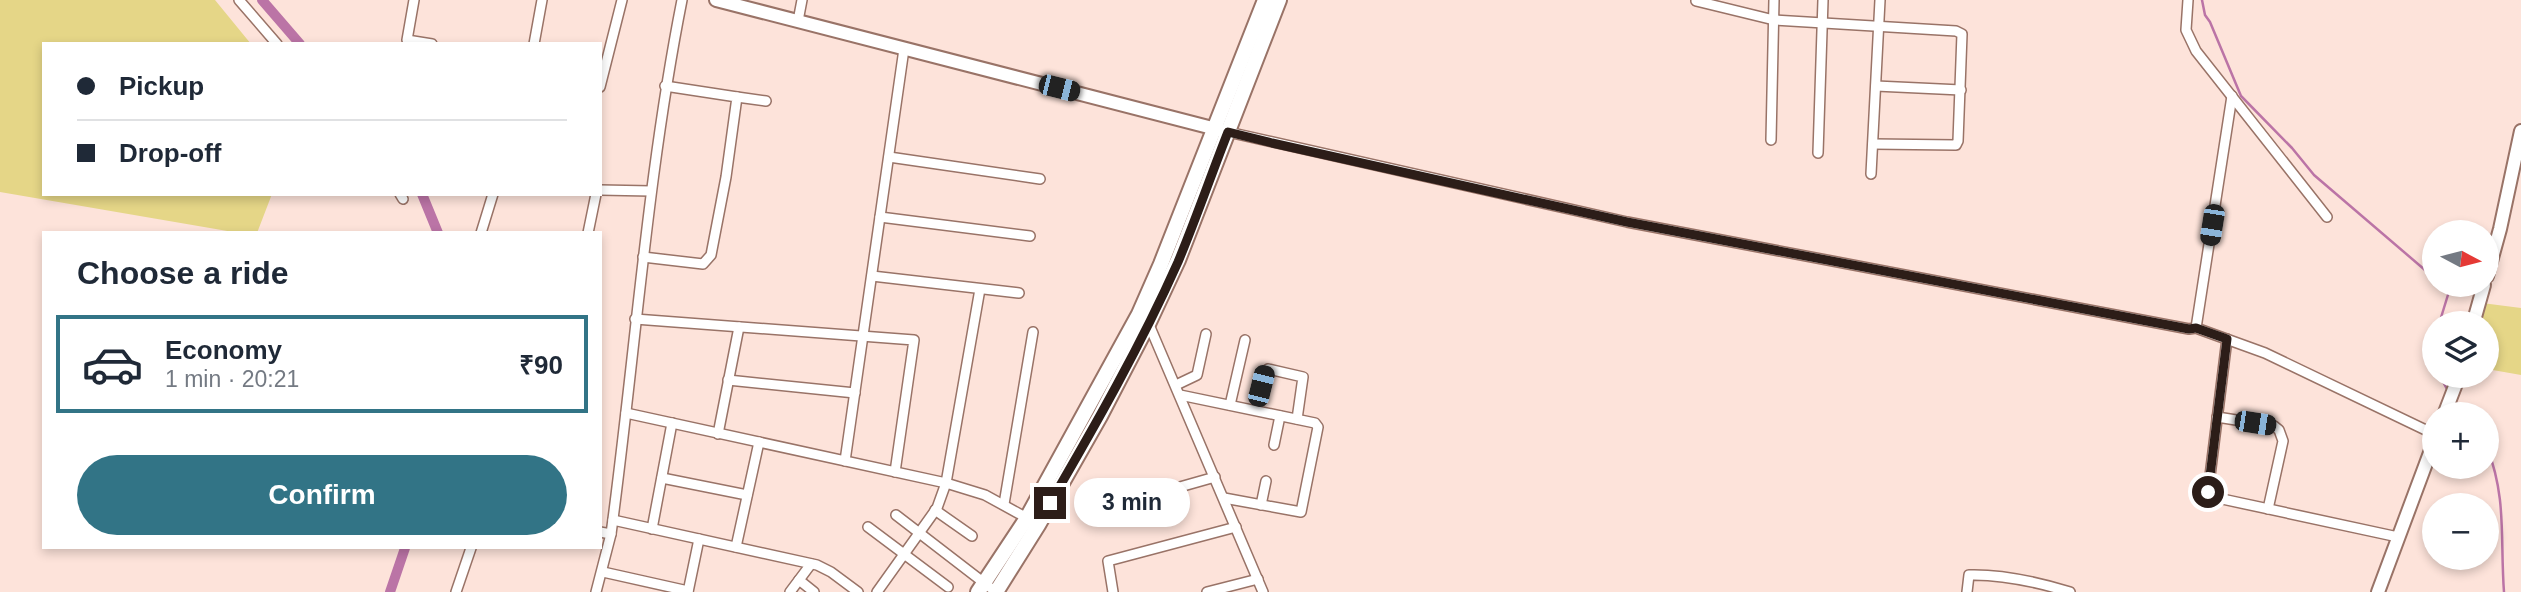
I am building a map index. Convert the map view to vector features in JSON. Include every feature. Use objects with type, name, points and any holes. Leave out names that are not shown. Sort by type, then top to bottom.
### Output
[{"type":"main road","points":[[990,590],[1100,416],[1144,318],[1178,260],[1265,0]]},
{"type":"main road","points":[[1221,130],[1279,0]]},
{"type":"street","points":[[239,0],[276,42]]},
{"type":"street","points":[[414,0],[407,40],[420,42]]},
{"type":"street","points":[[534,42],[542,0]]},
{"type":"street","points":[[602,79],[622,0]]},
{"type":"street","points":[[596,592],[611,534],[651,191],[665,86],[682,0]]},
{"type":"street","points":[[716,0],[1272,143],[1627,222],[2189,329],[2196,328],[2265,353],[2422,428]]},
{"type":"street","points":[[798,21],[802,0]]},
{"type":"street","points":[[1771,140],[1774,0]]},
{"type":"street","points":[[1818,153],[1823,0]]},
{"type":"street","points":[[1871,174],[1880,0]]},
{"type":"street","points":[[2188,0],[2185,21],[2196,51],[2327,218]]},
{"type":"street","points":[[1696,1],[1774,20],[1959,32],[1963,37],[1961,90],[1958,141],[1954,147],[1873,144]]},
{"type":"street","points":[[845,461],[904,49]]},
{"type":"street","points":[[665,86],[766,101]]},
{"type":"street","points":[[1876,86],[1961,90]]},
{"type":"street","points":[[2196,328],[2232,96]]},
{"type":"street","points":[[643,257],[703,264],[711,255],[726,177],[737,97]]},
{"type":"street","points":[[2499,233],[2521,131]]},
{"type":"street","points":[[889,157],[1040,179]]},
{"type":"street","points":[[602,190],[651,191]]},
{"type":"street","points":[[482,231],[492,196]]},
{"type":"street","points":[[588,231],[596,196]]},
{"type":"street","points":[[880,217],[1030,236]]},
{"type":"street","points":[[872,276],[1019,293]]},
{"type":"street","points":[[877,592],[920,534],[935,510],[946,483],[981,289]]},
{"type":"street","points":[[1144,318],[1176,385],[1264,592]]},
{"type":"street","points":[[635,319],[914,340],[895,472]]},
{"type":"street","points":[[718,433],[739,327]]},
{"type":"street","points":[[1004,504],[1033,332]]},
{"type":"street","points":[[1176,385],[1197,375],[1206,334]]},
{"type":"street","points":[[2227,339],[2208,492],[2213,497],[2398,537]]},
{"type":"street","points":[[1230,405],[1245,340]]},
{"type":"street","points":[[1261,386],[1268,369],[1303,377],[1297,419]]},
{"type":"street","points":[[728,380],[855,393]]},
{"type":"street","points":[[1180,395],[1315,423],[1319,429],[1303,510],[1298,512],[1224,498]]},
{"type":"street","points":[[626,413],[946,483],[985,495],[1032,522]]},
{"type":"street","points":[[1274,445],[1280,416]]},
{"type":"street","points":[[2217,417],[2274,426],[2279,430],[2283,440],[2268,509]]},
{"type":"street","points":[[652,529],[672,424]]},
{"type":"street","points":[[736,547],[759,442]]},
{"type":"street","points":[[2378,592],[2422,474]]},
{"type":"street","points":[[1148,496],[1215,477]]},
{"type":"street","points":[[662,478],[747,495]]},
{"type":"street","points":[[1261,505],[1266,481]]},
{"type":"street","points":[[935,510],[972,536]]},
{"type":"street","points":[[896,515],[990,590]]},
{"type":"street","points":[[613,520],[811,564],[831,572],[858,592]]},
{"type":"street","points":[[868,527],[947,587]]},
{"type":"street","points":[[1114,592],[1108,561],[1236,527]]},
{"type":"street","points":[[602,532],[611,534]]},
{"type":"street","points":[[603,572],[688,591],[699,539]]},
{"type":"street","points":[[456,592],[471,549]]},
{"type":"street","points":[[790,592],[811,564]]},
{"type":"street","points":[[1967,592],[1969,575],[1984,575],[2035,582],[2070,592]]},
{"type":"street","points":[[1207,592],[1258,579]]},
{"type":"street","points":[[799,580],[814,592]]},
{"type":"shaded area","points":[[0,0],[215,0],[249,42],[42,42],[42,196],[271,196],[258,231],[227,231],[0,192]]},
{"type":"shaded area","points":[[2482,303],[2521,308],[2521,375],[2499,371],[2499,311],[2480,311]]},
{"type":"waterway","points":[[262,0],[298,42]]},
{"type":"waterway","points":[[2202,0],[2205,15],[2241,96],[2292,148],[2314,175],[2422,267]]},
{"type":"waterway","points":[[423,196],[437,231]]},
{"type":"waterway","points":[[2443,311],[2447,298]]},
{"type":"waterway","points":[[2497,479],[2502,519],[2504,592]]},
{"type":"waterway","points":[[390,592],[405,549]]},
{"type":"route","points":[[1050,503],[1100,416],[1149,322],[1178,260],[1228,132],[1627,222],[2189,329],[2196,328],[2227,339],[2208,492]]}]
